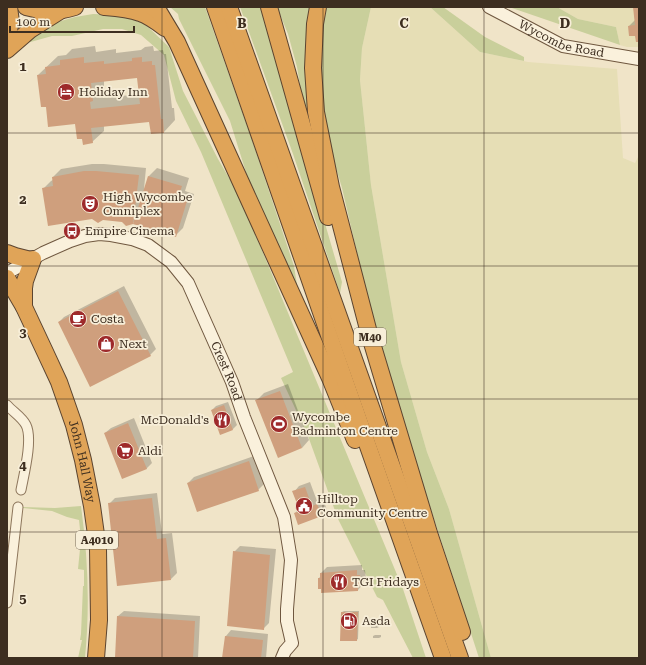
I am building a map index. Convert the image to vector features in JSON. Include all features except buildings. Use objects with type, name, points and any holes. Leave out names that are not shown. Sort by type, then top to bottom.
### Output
[{"type":"highway","points":[[7,37],[11,22],[8,7]]},
{"type":"highway","points":[[26,7],[42,11],[68,9]]},
{"type":"highway","points":[[104,7],[140,13],[152,19],[173,34]]},
{"type":"highway","points":[[153,7],[159,12],[173,34],[220,134],[330,378],[384,510],[417,584]]},
{"type":"highway","points":[[215,7],[443,658]]},
{"type":"highway","name":"M40","points":[[229,7],[460,658]]},
{"type":"highway","name":"M40","points":[[269,7],[362,336],[432,564],[446,619]]},
{"type":"highway","name":"M40","points":[[318,7],[315,24],[313,68],[316,112],[331,187],[369,333],[429,533],[470,658]]},
{"type":"highway","points":[[7,50],[30,30],[68,9]]},
{"type":"highway","points":[[7,253],[32,260],[25,281],[24,307]]},
{"type":"highway","name":"John Hall Way","points":[[7,278],[24,307],[59,382],[74,425],[87,478],[98,549],[99,620],[96,658]]},
{"type":"street","name":"Wycombe Road","points":[[489,7],[563,46],[639,59]]},
{"type":"street","name":"Crest Road","points":[[7,273],[43,253],[63,244],[85,236],[99,234],[132,239],[148,245],[171,262],[188,283],[232,382],[244,417],[284,517],[291,560],[287,620],[292,643],[285,651],[282,658]]},
{"type":"street","points":[[7,405],[22,419],[26,426],[28,436],[21,490]]},
{"type":"street","points":[[7,603],[18,507]]},
{"type":"shaded area","points":[[371,7],[430,7],[480,52],[528,62],[617,69],[623,158],[635,163],[639,155],[639,658],[491,658],[449,509],[427,452],[401,362],[371,185],[360,80],[362,48]]},
{"type":"shaded area","points":[[557,7],[639,7],[639,47],[627,47],[620,45],[616,27],[578,19]]},
{"type":"green space","points":[[170,7],[205,7],[250,134],[294,266],[300,303],[249,182],[230,121],[179,19],[178,14]]},
{"type":"green space","points":[[240,7],[264,7],[342,282],[340,293],[293,154]]},
{"type":"green space","points":[[277,7],[313,7],[320,156],[305,115],[297,67],[288,34]]},
{"type":"green space","points":[[325,7],[371,7],[362,48],[360,80],[371,185],[401,362],[427,452],[449,509],[491,658],[479,658],[412,451],[368,300],[342,188],[323,118],[320,81],[320,37]]},
{"type":"green space","points":[[430,7],[443,7],[485,37],[524,57],[524,61],[480,52]]},
{"type":"green space","points":[[509,7],[557,7],[578,19],[616,27],[620,45]]},
{"type":"green space","points":[[93,14],[129,15],[146,25],[169,47],[183,91],[218,159],[239,195],[403,589],[426,658],[413,658],[383,600],[377,597],[338,519],[308,436],[281,378],[293,372],[201,152],[176,101],[164,55],[141,35],[122,29],[103,29],[72,36],[52,36],[27,43],[29,37],[54,23]]},
{"type":"green space","points":[[81,506],[88,582],[87,639],[85,658],[78,658],[82,640],[80,640],[84,586],[84,570],[78,569],[81,539],[79,520],[52,511],[23,508]]},
{"type":"place","name":"Holiday Inn","points":[[66,92]]},
{"type":"place","name":"High Wycombe Omniplex","points":[[90,204]]},
{"type":"place","name":"Empire Cinema","points":[[72,231]]},
{"type":"place","name":"Costa","points":[[78,319]]},
{"type":"place","name":"Next","points":[[106,344]]},
{"type":"place","name":"McDonald's","points":[[222,420]]},
{"type":"place","name":"Wycombe Badminton Centre","points":[[279,424]]},
{"type":"place","name":"Aldi","points":[[125,451]]},
{"type":"place","name":"Hilltop Community Centre","points":[[304,506]]},
{"type":"place","name":"TGI Fridays","points":[[339,582]]},
{"type":"place","name":"Asda","points":[[349,621]]}]
